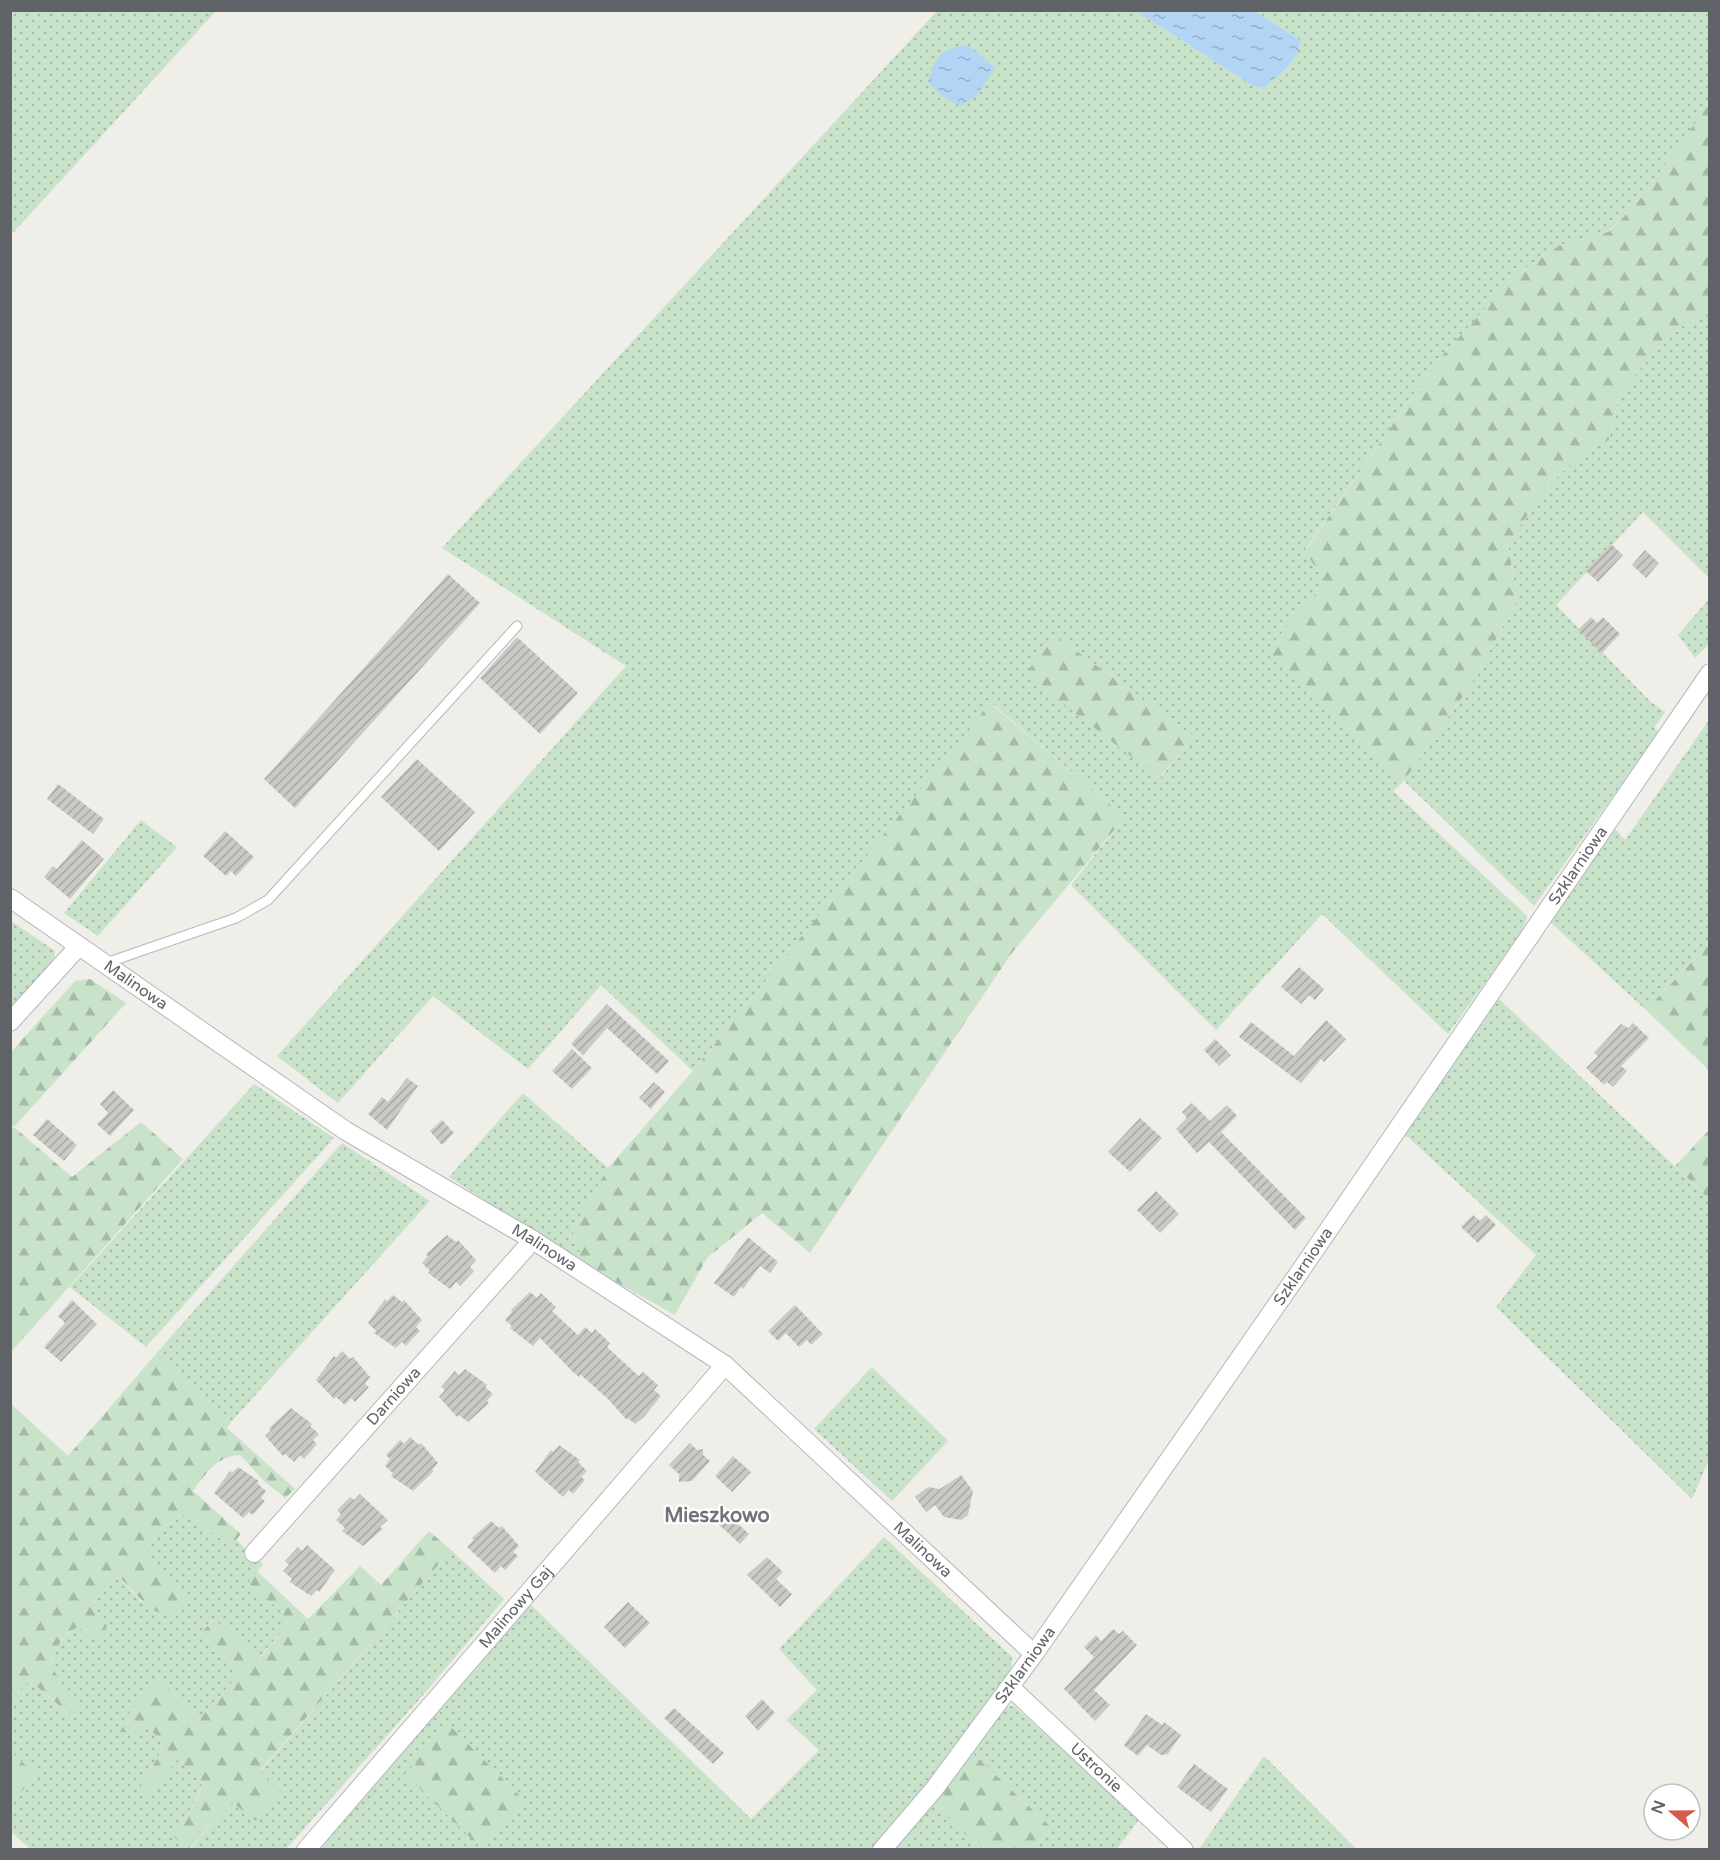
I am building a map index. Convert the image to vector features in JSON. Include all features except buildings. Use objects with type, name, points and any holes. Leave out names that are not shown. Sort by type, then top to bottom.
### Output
[{"type":"street","name":"Szklarniowa","points":[[882,1850],[928,1796],[1034,1654],[1302,1270],[1710,672]]},
{"type":"street","name":"Malinowa","points":[[10,898],[346,1131],[533,1240],[725,1365],[977,1604],[1034,1654]]},
{"type":"street","points":[[10,1022],[79,945]]},
{"type":"street","name":"Darniowa","points":[[254,1553],[533,1240]]},
{"type":"street","name":"Malinowy Gaj","points":[[306,1850],[725,1365]]},
{"type":"street","name":"Ustronie","points":[[1010,1688],[1184,1850]]},
{"type":"lane","points":[[103,964],[236,918],[268,900],[517,626]]},
{"type":"green space","points":[[10,11],[216,11],[11,235]]},
{"type":"green space","points":[[937,11],[1136,11],[1253,86],[1264,88],[1275,78],[1301,41],[1255,11],[1709,11],[1709,107],[1634,207],[1607,232],[1560,245],[1518,273],[1436,362],[1305,550],[1325,582],[1266,652],[1404,781],[1393,791],[1527,916],[1523,930],[1448,1034],[1322,914],[1216,1030],[1071,885],[1125,817],[991,703],[693,1071],[601,985],[528,1069],[433,996],[338,1103],[277,1056],[626,666],[442,548]],"holes":[[[1056,636],[1194,737],[1160,778]]]},
{"type":"green space","points":[[1709,104],[1709,314],[1696,316],[1665,340],[1620,393],[1609,440],[1592,448],[1563,471],[1540,498],[1508,544],[1517,600],[1474,680],[1404,781],[1265,652],[1325,582],[1305,551],[1436,362],[1518,273],[1560,245],[1608,232],[1634,207]]},
{"type":"green space","points":[[1709,314],[1709,578],[1643,512],[1556,605],[1650,701],[1665,712],[1654,728],[1659,732],[1534,906],[1404,781],[1474,680],[1517,600],[1508,544],[1540,498],[1563,471],[1592,448],[1609,440],[1620,393],[1665,340],[1696,316]]},
{"type":"green space","points":[[1709,599],[1709,644],[1695,658],[1678,635]]},
{"type":"green space","points":[[1056,636],[1194,737],[1159,778],[1025,674]]},
{"type":"green space","points":[[990,703],[1125,817],[1011,954],[810,1253],[762,1213],[707,1258],[675,1315],[578,1261],[580,1252],[572,1230],[608,1168],[693,1071]]},
{"type":"green space","points":[[1709,720],[1709,944],[1646,1010],[1547,919],[1613,827],[1625,840]]},
{"type":"green space","points":[[141,820],[177,847],[98,936],[64,913]]},
{"type":"green space","points":[[11,921],[55,951],[54,965],[11,1013]]},
{"type":"green space","points":[[1709,944],[1709,1070],[1646,1010]]},
{"type":"green space","points":[[90,979],[126,1003],[14,1127],[10,1124],[11,1052],[75,981]]},
{"type":"green space","points":[[1495,995],[1709,1199],[1709,1460],[1692,1499],[1496,1307],[1536,1255],[1408,1137],[1399,1136]]},
{"type":"green space","points":[[254,1084],[334,1138],[146,1347],[70,1287]]},
{"type":"green space","points":[[523,1093],[608,1168],[572,1230],[580,1252],[578,1261],[449,1177]]},
{"type":"green space","points":[[141,1122],[183,1159],[11,1352],[10,1131],[14,1127],[72,1177]]},
{"type":"green space","points":[[1709,1130],[1709,1199],[1675,1166]]},
{"type":"green space","points":[[342,1143],[430,1201],[232,1421],[155,1355]]},
{"type":"green space","points":[[155,1355],[232,1421],[227,1428],[295,1489],[285,1498],[264,1481],[240,1455],[218,1462],[193,1491],[241,1534],[236,1540],[228,1543],[216,1536],[188,1512],[157,1532],[147,1550],[151,1560],[189,1597],[179,1608],[170,1613],[161,1613],[143,1602],[119,1577],[97,1596],[93,1606],[107,1626],[101,1635],[89,1638],[79,1627],[73,1629],[64,1637],[51,1664],[60,1682],[80,1701],[78,1710],[69,1714],[35,1685],[28,1682],[11,1700],[11,1404],[68,1456]]},
{"type":"green space","points":[[872,1367],[948,1441],[892,1501],[814,1429]]},
{"type":"green space","points":[[188,1512],[216,1536],[228,1543],[236,1540],[263,1564],[248,1583],[282,1612],[287,1625],[259,1658],[213,1619],[200,1634],[233,1665],[235,1679],[199,1719],[158,1679],[131,1733],[145,1727],[163,1743],[159,1756],[141,1784],[146,1796],[178,1759],[202,1783],[194,1804],[174,1836],[183,1849],[30,1849],[11,1832],[11,1803],[37,1775],[11,1752],[11,1700],[27,1682],[35,1685],[68,1714],[79,1701],[60,1682],[51,1665],[61,1642],[73,1630],[79,1627],[90,1638],[101,1635],[107,1626],[93,1607],[97,1596],[119,1577],[141,1602],[188,1597],[151,1560],[147,1550],[157,1532]]},
{"type":"green space","points":[[429,1531],[451,1550],[260,1771],[280,1791],[256,1821],[232,1802],[189,1849],[183,1849],[174,1836],[194,1804],[202,1783],[178,1759],[146,1796],[141,1784],[159,1756],[163,1743],[145,1727],[131,1733],[114,1731],[158,1679],[199,1719],[235,1679],[233,1665],[200,1634],[214,1619],[260,1658],[287,1625],[282,1612],[248,1583],[257,1571],[308,1619],[360,1566],[381,1585]]},
{"type":"green space","points":[[884,1537],[1012,1657],[1011,1670],[922,1792],[871,1849],[314,1850],[529,1603],[751,1819],[819,1750],[786,1720],[817,1690],[779,1649]]},
{"type":"green space","points":[[451,1550],[504,1599],[423,1695],[286,1849],[189,1850],[233,1801],[256,1821],[280,1791],[260,1772]]},
{"type":"green space","points":[[1013,1705],[1140,1818],[1117,1849],[1034,1849],[1051,1827],[970,1751],[998,1711]]},
{"type":"green space","points":[[449,1725],[527,1803],[482,1849],[405,1774]]},
{"type":"green space","points":[[970,1751],[1051,1827],[1034,1849],[981,1849],[932,1803]]},
{"type":"green space","points":[[11,1752],[37,1775],[11,1803]]},
{"type":"green space","points":[[1264,1756],[1356,1849],[1199,1849]]},
{"type":"green space","points":[[932,1803],[981,1849],[890,1850]]},
{"type":"water","points":[[1136,11],[1255,11],[1301,41],[1295,56],[1282,72],[1264,88],[1253,86]]},
{"type":"water","points":[[968,45],[995,68],[977,95],[960,106],[942,96],[928,82],[940,55],[951,49]]},
{"type":"district","name":"Mieszkowo","points":[[717,1516]]}]
